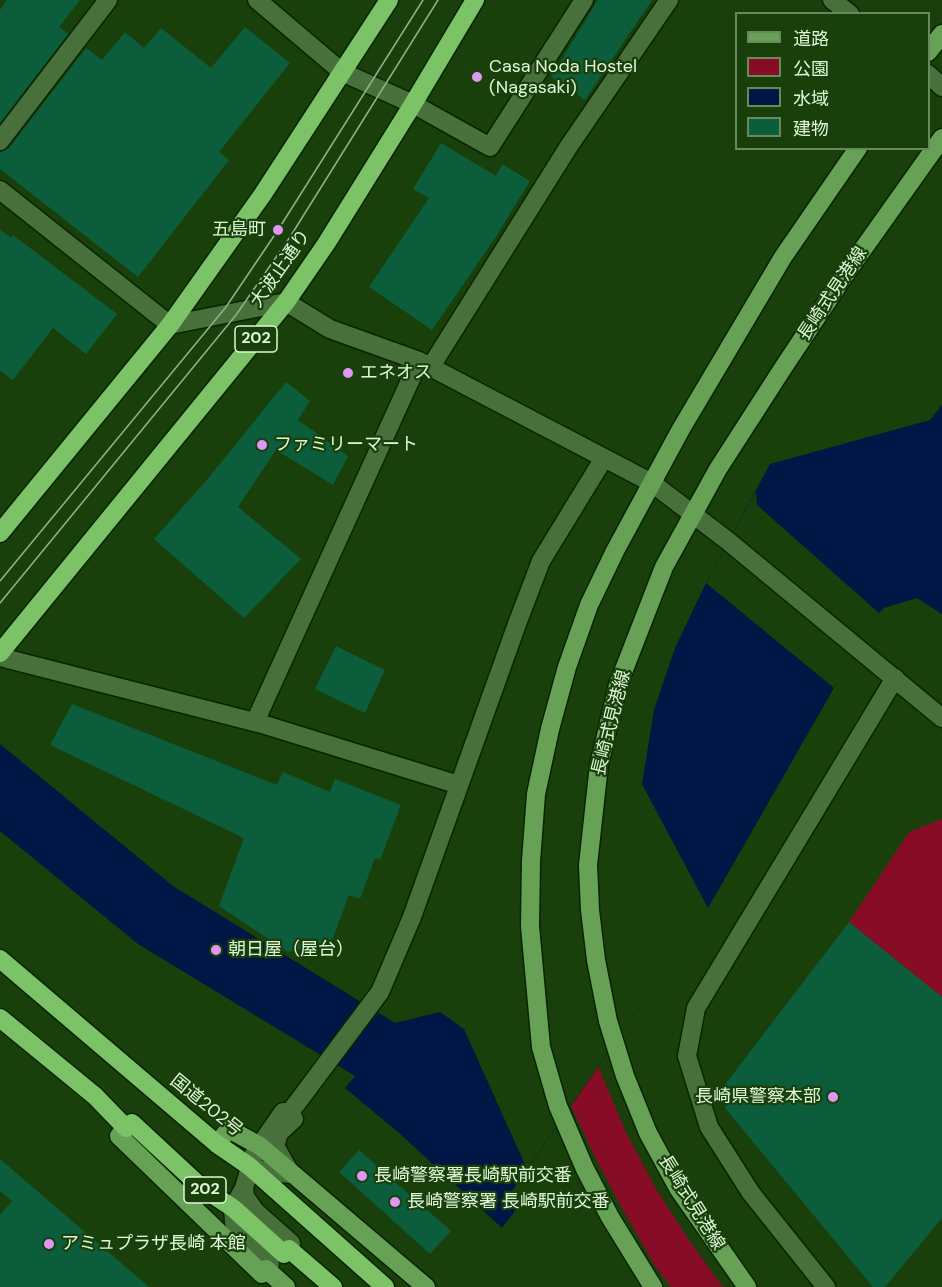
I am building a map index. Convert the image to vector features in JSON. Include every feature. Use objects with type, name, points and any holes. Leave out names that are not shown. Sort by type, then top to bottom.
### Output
[{"type":"highway","points":[[0,533],[170,326],[263,194],[389,0]]},
{"type":"highway","name":"大波止通り","points":[[0,655],[286,302],[326,244],[475,0]]},
{"type":"highway","name":"国道202号","points":[[0,959],[217,1144],[249,1166],[385,1287]]},
{"type":"highway","name":"202","points":[[0,1018],[95,1096],[126,1128],[132,1123],[201,1187],[233,1208],[284,1254],[289,1249],[333,1287]]},
{"type":"main road","points":[[930,49],[942,34]]},
{"type":"main road","name":"長崎式見港線","points":[[747,1287],[678,1188],[648,1133],[625,1076],[608,1021],[596,960],[588,865],[599,765],[618,685],[664,567],[718,469],[783,368],[846,273],[942,138]]},
{"type":"main road","points":[[653,1287],[610,1217],[585,1169],[558,1106],[541,1047],[530,926],[535,806],[550,729],[567,667],[589,605],[615,550],[681,429],[783,257],[857,150]]},
{"type":"main road","points":[[126,1128],[119,1136],[255,1268],[262,1274],[266,1269],[286,1287]]},
{"type":"main road","points":[[217,1144],[229,1129],[260,1146],[426,1287]]},
{"type":"street","points":[[0,141],[108,0]]},
{"type":"street","points":[[257,0],[342,72],[413,104],[490,147],[584,0]]},
{"type":"street","points":[[255,722],[425,364],[669,0]]},
{"type":"street","points":[[832,0],[847,12]]},
{"type":"street","points":[[930,76],[942,87]]},
{"type":"street","points":[[0,190],[170,326],[286,302],[330,329],[425,364],[652,483],[728,541],[942,718]]},
{"type":"street","points":[[288,1115],[380,992],[412,916],[541,561],[604,458]]},
{"type":"street","points":[[0,655],[255,722],[459,785]]},
{"type":"street","points":[[826,1287],[751,1193],[709,1127],[687,1056],[696,1008],[895,678]]},
{"type":"street","points":[[266,1269],[270,1264],[245,1240],[234,1222],[233,1208],[244,1188],[254,1154],[283,1112],[294,1119],[279,1133],[275,1146],[292,1174]]},
{"type":"street","points":[[249,1166],[269,1172],[292,1174]]},
{"type":"street","points":[[244,1188],[245,1197],[256,1212],[291,1244],[289,1249]]},
{"type":"green space","points":[[942,819],[942,997],[849,922],[909,832]]},
{"type":"green space","points":[[598,1066],[626,1132],[655,1187],[723,1287],[671,1287],[655,1266],[623,1210],[571,1106]]},
{"type":"water","points":[[942,405],[942,614],[917,598],[884,608],[879,613],[708,908],[510,1194],[519,1206],[502,1228],[398,1132],[345,1088],[355,1076],[138,944],[0,831],[0,744],[173,886],[395,1023],[440,1012],[464,1029],[642,784],[654,710],[675,648],[706,583],[770,464],[930,420]]},
{"type":"pier","points":[[756,491],[757,505],[879,613],[834,688],[706,583]]},
{"type":"pier","points":[[642,784],[708,908],[527,1169],[464,1029]]},
{"type":"building","points":[[7,0],[80,0],[59,27],[68,34],[0,123],[0,10]]},
{"type":"building","points":[[598,0],[652,0],[585,100],[551,77]]},
{"type":"building","points":[[245,27],[290,63],[219,152],[229,160],[138,277],[0,169],[0,152],[9,148],[86,48],[102,60],[125,32],[144,48],[161,28],[211,68]]},
{"type":"building","points":[[441,143],[496,176],[502,164],[530,181],[495,238],[432,330],[369,287],[429,198],[413,189]]},
{"type":"building","points":[[0,230],[11,238],[13,235],[117,314],[86,354],[53,328],[13,380],[0,371]]},
{"type":"building","points":[[286,382],[310,401],[298,420],[348,456],[333,485],[276,450],[238,507],[301,559],[244,618],[154,539],[206,481]]},
{"type":"building","points":[[336,646],[385,670],[365,713],[315,689]]},
{"type":"building","points":[[72,704],[277,785],[283,772],[330,792],[335,779],[401,805],[380,860],[375,858],[360,899],[349,895],[331,943],[288,952],[219,906],[244,838],[50,745]]},
{"type":"building","name":"長崎県警察本部","points":[[849,922],[942,997],[942,1218],[885,1287],[873,1287],[725,1108],[724,1086]]},
{"type":"building","name":"長崎警察署 長崎駅前交番","points":[[359,1150],[451,1231],[430,1254],[339,1172]]},
{"type":"building","name":"アミュプラザ長崎 本館","points":[[0,1159],[149,1287],[0,1287],[0,1215],[12,1201],[0,1191]]},
{"type":"tram line","points":[[0,581],[226,307],[278,230],[423,0]]},
{"type":"tram line","points":[[0,603],[236,315],[290,237],[438,0]]},
{"type":"place","name":"Casa Noda Hostel (Nagasaki)","points":[[477,77]]},
{"type":"place","name":"五島町","points":[[278,230]]},
{"type":"place","name":"エネオス","points":[[348,373]]},
{"type":"place","name":"ファミリーマート","points":[[262,445]]},
{"type":"place","name":"朝日屋（屋台）","points":[[216,950]]},
{"type":"place","name":"長崎県警察本部","points":[[833,1097]]},
{"type":"place","name":"長崎警察署長崎駅前交番","points":[[362,1176]]},
{"type":"place","name":"長崎警察署 長崎駅前交番","points":[[395,1202]]},
{"type":"place","name":"アミュプラザ長崎 本館","points":[[49,1244]]}]
